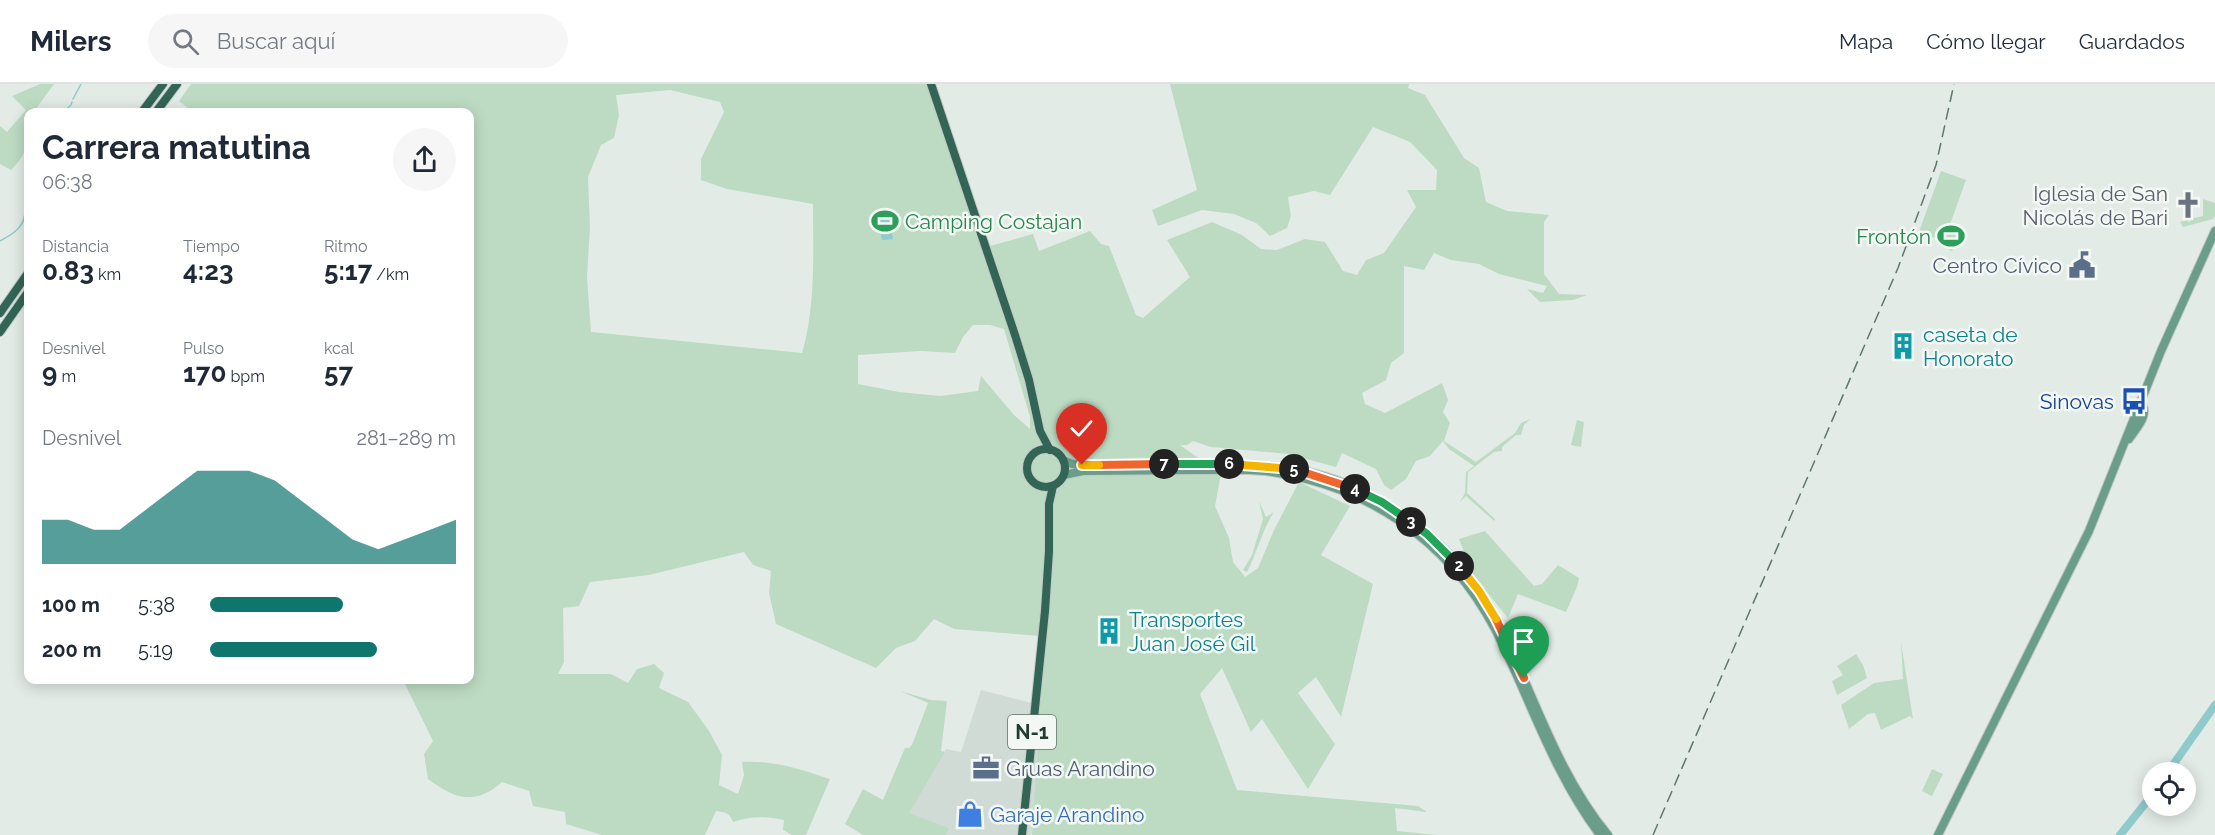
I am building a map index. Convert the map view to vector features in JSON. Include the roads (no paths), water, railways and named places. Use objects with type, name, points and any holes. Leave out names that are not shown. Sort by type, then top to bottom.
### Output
[{"type":"highway","points":[[145,108],[163,84]]},
{"type":"highway","points":[[159,108],[177,84]]},
{"type":"highway","points":[[932,84],[1015,335],[1029,380],[1040,431],[1050,450]]},
{"type":"highway","points":[[0,313],[24,279]]},
{"type":"highway","points":[[0,332],[24,298]]},
{"type":"highway","points":[[1040,431],[1036,452],[1029,459],[1026,470],[1030,480],[1039,486],[1049,504]]},
{"type":"highway","points":[[1036,452],[1050,450],[1057,453],[1063,460],[1064,475],[1061,480],[1053,486],[1039,486]]},
{"type":"highway","points":[[1049,504],[1053,486]]},
{"type":"highway","name":"N-1","points":[[1022,834],[1049,558],[1049,504]]},
{"type":"main road","points":[[1938,835],[2089,531],[2140,401],[2215,231]]},
{"type":"main road","points":[[1063,460],[1082,465],[1236,464],[1300,470],[1366,494],[1400,513],[1449,554],[1479,591],[1501,627],[1576,790],[1608,835]]},
{"type":"main road","points":[[1064,475],[1083,471],[1262,471],[1300,477],[1333,487],[1366,500],[1398,519],[1445,560],[1474,595],[1495,630],[1570,793],[1600,835]]},
{"type":"water","name":"Camping Costajan","points":[[888,210],[893,239],[882,240],[879,211]]},
{"type":"waterway","points":[[73,99],[81,84]]},
{"type":"waterway","points":[[68,108],[72,102]]},
{"type":"waterway","points":[[0,241],[15,232],[21,226],[24,218]]},
{"type":"waterway","points":[[2175,762],[2215,705]]},
{"type":"waterway","points":[[2120,835],[2142,808]]},
{"type":"railway","points":[[1653,835],[1898,268],[1936,165],[1954,84]]},
{"type":"place","name":"Iglesia de San Nicolás de Bari","points":[[2188,205]]},
{"type":"place","name":"Camping Costajan","points":[[885,221]]},
{"type":"place","name":"Frontón","points":[[1951,236]]},
{"type":"place","name":"Centro Cívico","points":[[2082,265]]},
{"type":"place","name":"caseta de Honorato","points":[[1903,346]]},
{"type":"place","name":"Sinovas","points":[[2134,401]]},
{"type":"place","name":"Transportes Juan José Gil","points":[[1109,631]]},
{"type":"place","name":"Gruas Arandino","points":[[986,768]]},
{"type":"place","name":"Garaje Arandino","points":[[970,814]]}]
